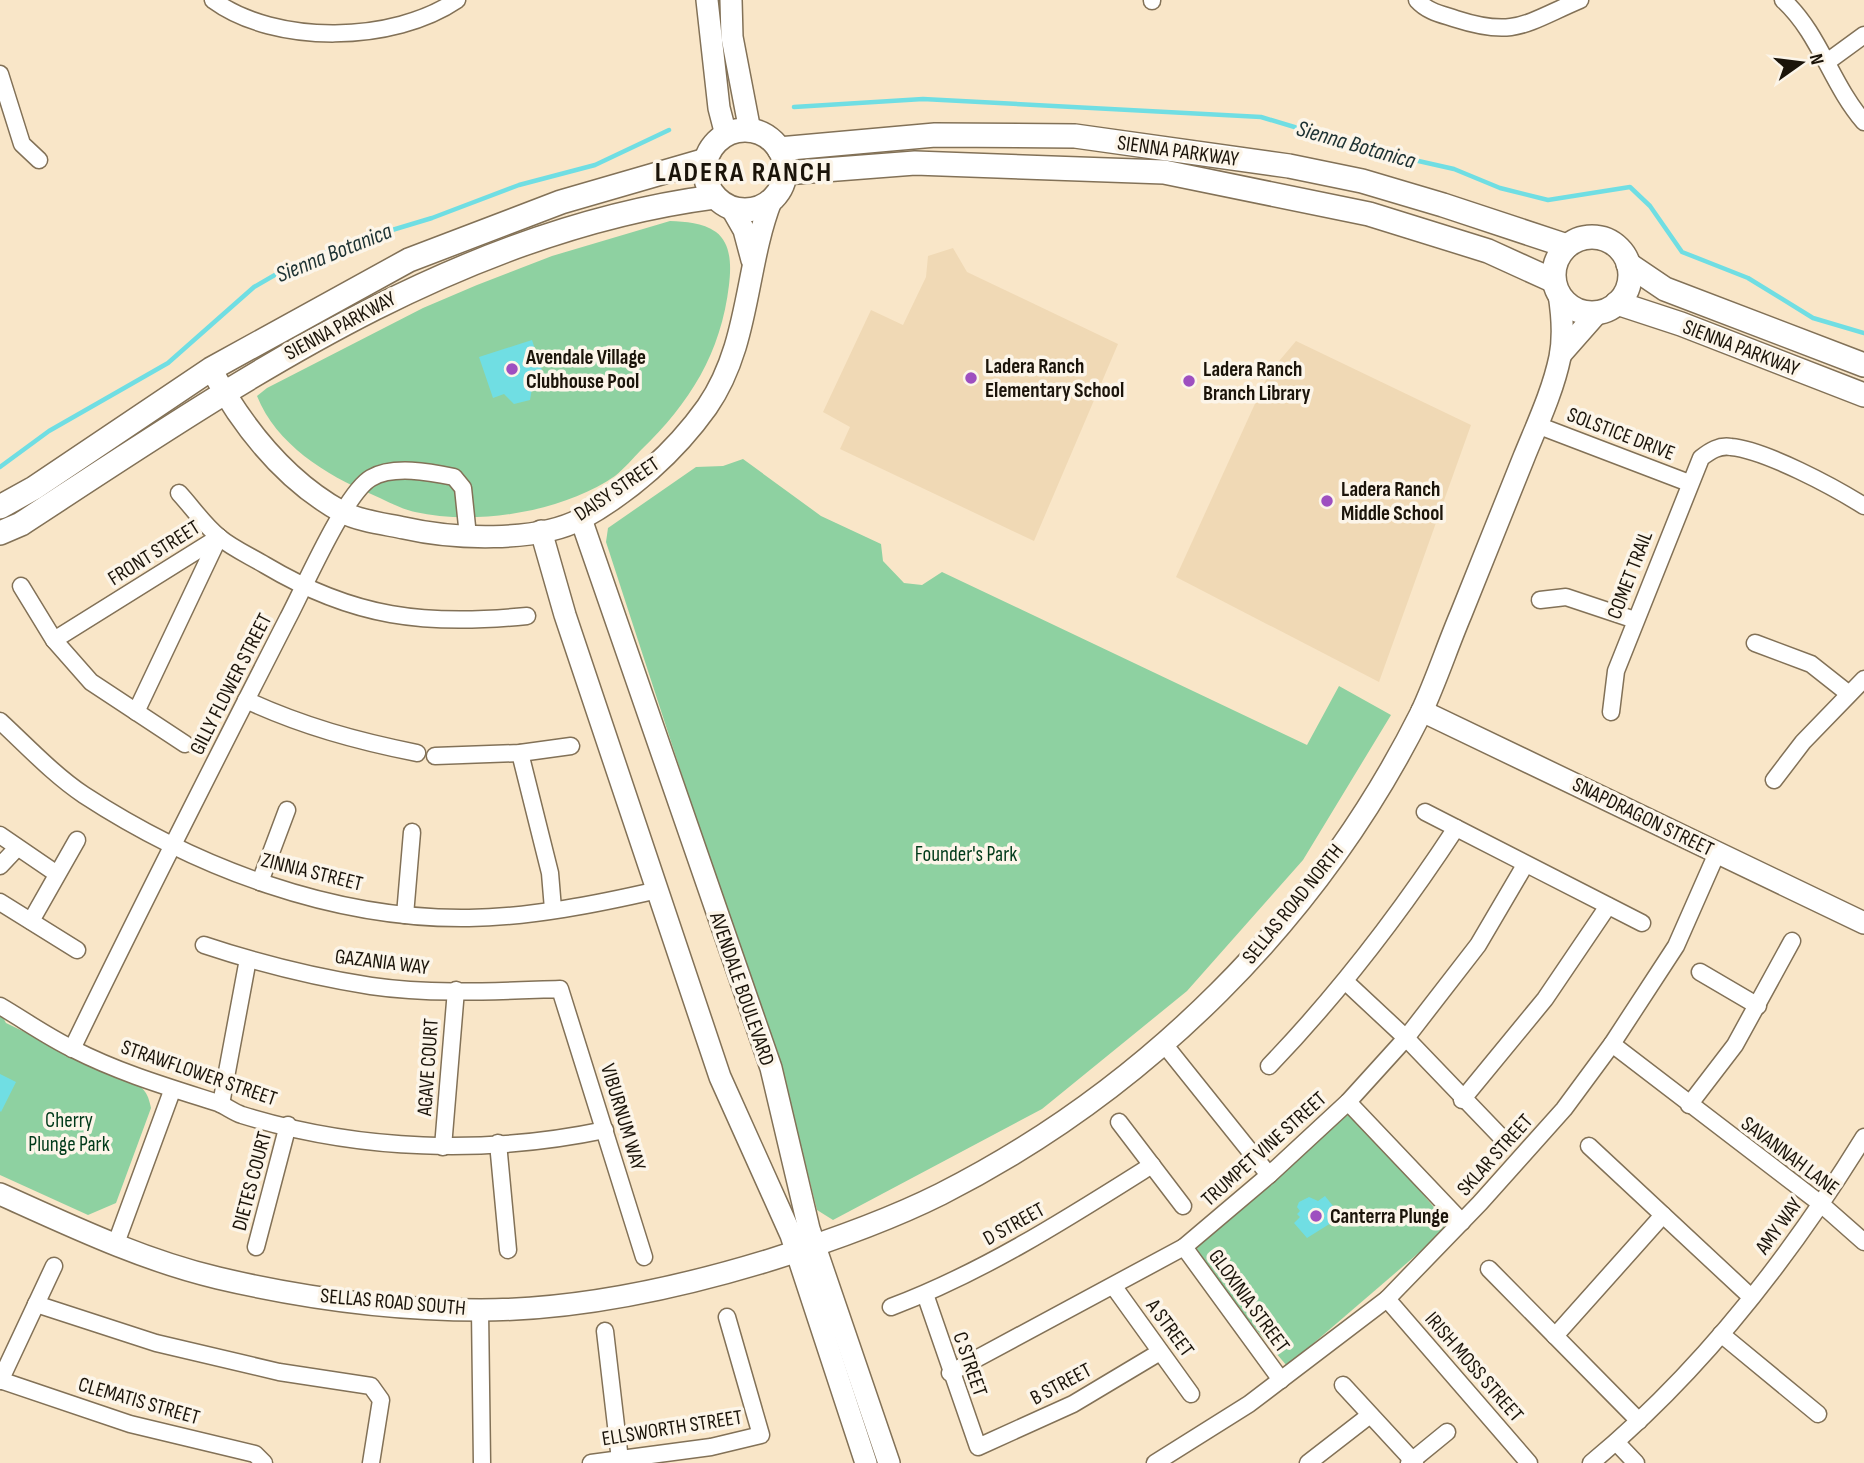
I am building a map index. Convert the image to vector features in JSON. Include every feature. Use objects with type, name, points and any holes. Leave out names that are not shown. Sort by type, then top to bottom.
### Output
[{"type":"main road","points":[[723,203],[705,173],[706,160],[713,145],[726,135],[750,131],[761,134],[779,149],[785,173],[783,183],[771,201]]},
{"type":"main road","name":"SIENNA PARKWAY","points":[[779,149],[935,135],[1075,136],[1289,166],[1362,181],[1567,246],[1590,237],[1602,239],[1622,253],[1628,264],[1665,289],[1864,365]]},
{"type":"main road","name":"SIENNA PARKWAY","points":[[0,507],[34,488],[211,369],[409,260],[561,202],[706,160]]},
{"type":"main road","name":"SIENNA PARKWAY","points":[[785,173],[915,163],[1164,173],[1290,195],[1369,214],[1489,251],[1556,287],[1578,310],[1608,308],[1681,324],[1864,395]]},
{"type":"main road","name":"SIENNA PARKWAY","points":[[0,533],[21,524],[224,393],[319,336],[399,294],[531,241],[629,211],[723,203],[753,210],[771,201]]},
{"type":"main road","points":[[1556,287],[1554,268],[1567,246]]},
{"type":"main road","points":[[1608,308],[1628,285],[1628,264]]},
{"type":"street","points":[[213,0],[226,10],[267,25],[321,33],[366,32],[411,24],[457,0]]},
{"type":"street","points":[[707,0],[719,108],[726,135]]},
{"type":"street","points":[[730,0],[732,37],[750,131]]},
{"type":"street","points":[[1417,0],[1425,9],[1486,29],[1513,29],[1580,0]]},
{"type":"street","points":[[1783,0],[1815,38],[1864,122]]},
{"type":"street","points":[[1827,62],[1864,35]]},
{"type":"street","points":[[0,75],[22,144],[39,160]]},
{"type":"street","name":"DAISY STREET","points":[[211,369],[224,393],[274,460],[344,513],[439,536],[500,537],[541,531],[581,519],[626,488],[673,450],[707,407],[722,382],[735,349],[747,303],[753,262],[771,201]]},
{"type":"street","name":"DAISY STREET","points":[[723,203],[744,230],[753,262]]},
{"type":"street","name":"SELLAS ROAD NORTH","points":[[806,1248],[897,1214],[988,1168],[1107,1090],[1164,1044],[1265,943],[1312,885],[1361,816],[1422,711],[1537,425],[1561,354],[1562,310],[1556,287]]},
{"type":"street","name":"SELLAS ROAD NORTH","points":[[1561,354],[1608,308]]},
{"type":"street","name":"SOLSTICE DRIVE","points":[[1537,425],[1689,484]]},
{"type":"street","name":"COMET TRAIL","points":[[1611,712],[1616,671],[1701,457],[1713,449],[1731,447],[1765,457],[1839,490],[1864,506]]},
{"type":"street","name":"GILLY FLOWER STREET","points":[[72,1049],[171,846],[344,513],[373,477],[393,470],[438,474],[454,477],[463,488],[468,536]]},
{"type":"street","points":[[179,493],[219,537],[304,588],[379,613],[419,620],[477,621],[527,616]]},
{"type":"street","name":"AVENDALE BOULEVARD","points":[[581,519],[771,1068],[806,1248],[866,1463]]},
{"type":"street","name":"AVENDALE BOULEVARD","points":[[541,531],[565,615],[720,1077],[806,1248],[890,1463]]},
{"type":"street","name":"FRONT STREET","points":[[54,640],[219,537]]},
{"type":"street","name":"FRONT STREET","points":[[136,712],[219,537]]},
{"type":"street","points":[[21,586],[54,640],[91,682],[185,744]]},
{"type":"street","points":[[1540,600],[1566,597],[1635,620]]},
{"type":"street","points":[[1755,643],[1811,664],[1849,694]]},
{"type":"street","points":[[1774,780],[1803,742],[1864,680]]},
{"type":"street","points":[[246,700],[294,722],[347,739],[417,753]]},
{"type":"street","name":"SNAPDRAGON STREET","points":[[1422,711],[1864,923]]},
{"type":"street","name":"ZINNIA STREET","points":[[0,721],[82,793],[171,846],[294,893],[405,915],[470,918],[553,909],[658,890]]},
{"type":"street","points":[[435,756],[520,753],[571,746]]},
{"type":"street","points":[[520,753],[550,873],[553,909]]},
{"type":"street","points":[[260,882],[287,810]]},
{"type":"street","points":[[1425,812],[1642,923]]},
{"type":"street","points":[[1269,1066],[1346,982],[1391,925],[1456,828]]},
{"type":"street","points":[[405,915],[412,832]]},
{"type":"street","points":[[0,835],[57,874]]},
{"type":"street","points":[[31,921],[77,840]]},
{"type":"street","points":[[0,866],[17,848]]},
{"type":"street","name":"SKLAR STREET","points":[[1155,1463],[1281,1380],[1387,1299],[1462,1222],[1564,1109],[1612,1044],[1676,946],[1717,853]]},
{"type":"street","name":"TRUMPET VINE STREET","points":[[950,1373],[1184,1247],[1269,1175],[1348,1102],[1406,1038],[1478,945],[1525,865]]},
{"type":"street","points":[[0,902],[77,950]]},
{"type":"street","points":[[1462,1100],[1545,999],[1608,906]]},
{"type":"street","points":[[1689,1105],[1735,1045],[1792,941]]},
{"type":"street","name":"GAZANIA WAY","points":[[204,945],[248,959],[373,986],[456,990],[560,989]]},
{"type":"street","points":[[221,1104],[248,959]]},
{"type":"street","points":[[1700,972],[1758,1006]]},
{"type":"street","points":[[1346,982],[1406,1038],[1462,1100],[1504,1140]]},
{"type":"street","name":"VIBURNUM WAY","points":[[560,989],[644,1256]]},
{"type":"street","name":"AGAVE COURT","points":[[443,1147],[456,990]]},
{"type":"street","name":"STRAWFLOWER STREET","points":[[0,1006],[72,1049],[172,1091],[221,1104],[240,1114],[337,1136],[443,1147],[555,1141],[606,1130]]},
{"type":"street","points":[[1164,1044],[1269,1175]]},
{"type":"street","name":"SAVANNAH LANE","points":[[1612,1044],[1821,1204],[1864,1242]]},
{"type":"street","points":[[115,1246],[172,1091]]},
{"type":"street","points":[[1348,1102],[1462,1222]]},
{"type":"street","points":[[1119,1122],[1183,1206]]},
{"type":"street","name":"DIETES COURT","points":[[256,1247],[288,1125]]},
{"type":"street","name":"AMY WAY","points":[[1591,1463],[1639,1421],[1721,1334],[1821,1204],[1864,1137]]},
{"type":"street","points":[[498,1143],[508,1250]]},
{"type":"street","points":[[1589,1146],[1751,1297]]},
{"type":"street","name":"D STREET","points":[[891,1307],[925,1294],[1019,1246],[1152,1166]]},
{"type":"street","name":"SELLAS ROAD SOUTH","points":[[0,1194],[115,1246],[213,1277],[299,1294],[481,1310],[559,1306],[653,1292],[806,1248]]},
{"type":"street","points":[[1555,1336],[1663,1215]]},
{"type":"street","name":"GLOXINIA STREET","points":[[1184,1247],[1281,1380]]},
{"type":"street","points":[[0,1380],[54,1266]]},
{"type":"street","points":[[1489,1269],[1639,1421]]},
{"type":"street","name":"A STREET","points":[[1114,1287],[1191,1394]]},
{"type":"street","name":"C STREET","points":[[925,1294],[950,1373],[978,1447]]},
{"type":"street","name":"IRISH MOSS STREET","points":[[1387,1299],[1529,1463]]},
{"type":"street","points":[[36,1304],[156,1343],[278,1372],[370,1386],[381,1400],[371,1463]]},
{"type":"street","points":[[481,1310],[482,1463]]},
{"type":"street","name":"ELLSWORTH STREET","points":[[591,1463],[711,1447],[761,1435],[727,1317]]},
{"type":"street","points":[[605,1331],[620,1460]]},
{"type":"street","points":[[1721,1334],[1818,1414]]},
{"type":"street","name":"B STREET","points":[[978,1447],[1073,1404],[1160,1352]]},
{"type":"street","name":"CLEMATIS STREET","points":[[0,1380],[130,1424],[255,1454],[264,1463]]},
{"type":"street","points":[[1343,1385],[1413,1462],[1447,1432]]},
{"type":"street","points":[[1308,1463],[1370,1415]]},
{"type":"street","points":[[1616,1442],[1636,1463]]},
{"type":"shaded area","name":"Ladera Ranch Elementary School","points":[[953,248],[967,272],[1118,344],[1034,541],[840,449],[850,427],[823,412],[871,310],[903,325],[926,277],[928,256]]},
{"type":"shaded area","name":"Ladera Ranch Middle School","points":[[1296,341],[1471,425],[1379,682],[1176,577],[1269,373]]},
{"type":"green space","points":[[670,221],[705,226],[716,232],[725,243],[730,278],[719,333],[711,355],[688,395],[659,432],[615,476],[570,499],[518,513],[491,516],[439,516],[410,511],[354,486],[304,456],[276,429],[257,396],[267,388],[423,308],[477,285],[552,256]]},
{"type":"green space","name":"Founder's Park","points":[[743,459],[821,516],[881,544],[883,561],[904,583],[922,585],[942,572],[1307,745],[1339,686],[1391,715],[1303,860],[1187,991],[1042,1109],[833,1220],[817,1210],[795,1122],[606,542],[608,528],[696,467],[723,466]]},
{"type":"green space","name":"Cherry Plunge Park","points":[[0,1012],[6,1023],[141,1087],[146,1093],[151,1108],[116,1203],[88,1215],[0,1175]]},
{"type":"green space","points":[[1352,1111],[1450,1226],[1287,1366],[1190,1252]]},
{"type":"water","name":"Avendale Village Clubhouse Pool","points":[[532,340],[545,380],[533,383],[530,400],[514,404],[504,394],[493,398],[479,357]]},
{"type":"water","points":[[0,1074],[16,1082],[1,1112],[0,1111]]},
{"type":"water","name":"Canterra Plunge","points":[[1325,1196],[1337,1211],[1328,1219],[1331,1223],[1307,1238],[1294,1223],[1300,1217],[1297,1214],[1300,1211],[1297,1207],[1299,1202],[1309,1197],[1318,1201]]},
{"type":"waterway","name":"Sienna Botanica","points":[[794,107],[923,99],[1261,117],[1374,151],[1454,169],[1500,188],[1548,200],[1630,187],[1650,206],[1682,252],[1748,278],[1813,318],[1864,333]]},
{"type":"waterway","name":"Sienna Botanica","points":[[0,467],[49,431],[168,363],[254,287],[292,265],[359,240],[432,218],[519,185],[595,165],[669,130]]},
{"type":"place","name":"Avendale Village Clubhouse Pool","points":[[512,369]]},
{"type":"place","name":"Ladera Ranch Elementary School","points":[[971,378]]},
{"type":"place","name":"Ladera Ranch Branch Library","points":[[1189,381]]},
{"type":"place","name":"Ladera Ranch Middle School","points":[[1327,501]]},
{"type":"place","name":"Canterra Plunge","points":[[1316,1216]]},
{"type":"district","name":"LADERA RANCH","points":[[744,172]]}]
